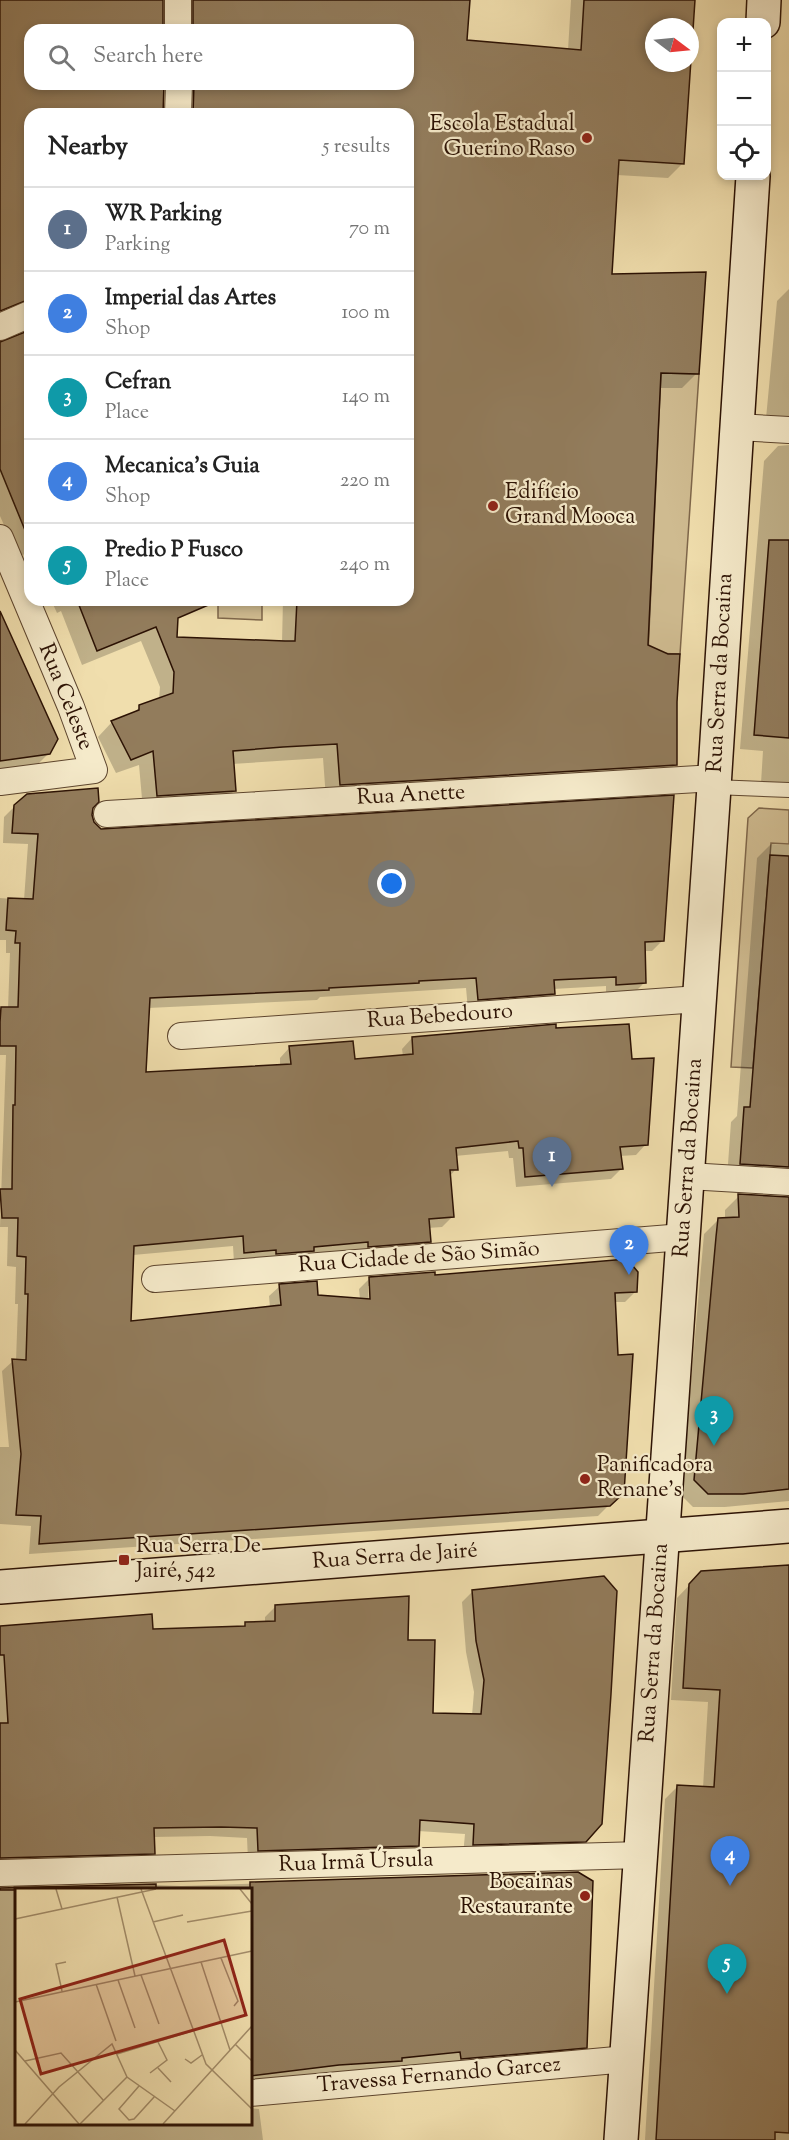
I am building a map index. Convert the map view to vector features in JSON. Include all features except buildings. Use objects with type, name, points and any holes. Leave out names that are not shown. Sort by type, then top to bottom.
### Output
[{"type":"street","points":[[178,0],[178,24]]},
{"type":"street","points":[[763,18],[765,0]]},
{"type":"street","points":[[178,90],[178,108]]},
{"type":"street","name":"Rua Serra da Bocaina","points":[[621,2140],[715,782],[753,180]]},
{"type":"street","points":[[0,327],[24,317]]},
{"type":"street","points":[[737,427],[789,430]]},
{"type":"street","name":"Rua Celeste","points":[[0,538],[24,595]]},
{"type":"street","name":"Rua Celeste","points":[[0,782],[94,770],[71,706],[29,606]]},
{"type":"street","name":"Rua Anette","points":[[106,814],[715,782]]},
{"type":"street","name":"Rua Bebedouro","points":[[181,1036],[699,999]]},
{"type":"street","points":[[688,1176],[789,1182]]},
{"type":"street","name":"Rua Cidade de São Simão","points":[[155,1279],[683,1237]]},
{"type":"street","name":"Rua Serra de Jairé","points":[[0,1587],[789,1526]]},
{"type":"street","points":[[0,1566],[0,1587]]},
{"type":"street","name":"Rua Irmã Úrsula","points":[[0,1874],[641,1855]]},
{"type":"street","name":"Travessa Fernando Garcez","points":[[252,2093],[627,2058]]},
{"type":"lane","points":[[715,782],[789,790]]},
{"type":"shaded area","points":[[661,373],[699,374],[680,654],[648,653]]},
{"type":"shaded area","points":[[218,606],[262,606],[262,620],[218,618]]},
{"type":"shaded area","points":[[759,808],[789,810],[789,844],[771,843],[753,1068],[731,1067],[748,818]]},
{"type":"place","name":"Escola Estadual Guerino Raso","points":[[587,138]]},
{"type":"place","name":"Edifício Grand Mooca","points":[[493,506]]},
{"type":"place","name":"WR Parking","points":[[552,1187]]},
{"type":"place","name":"Imperial das Artes","points":[[629,1275]]},
{"type":"place","name":"Cefran","points":[[714,1446]]},
{"type":"place","name":"Panificadora Renane's","points":[[585,1479]]},
{"type":"place","name":"Rua Serra De Jairé, 542","points":[[124,1560]]},
{"type":"place","name":"Mecanica's Guia","points":[[730,1886]]},
{"type":"place","name":"Bocainas Restaurante","points":[[585,1896]]},
{"type":"place","name":"Predio P Fusco","points":[[727,1994]]}]
